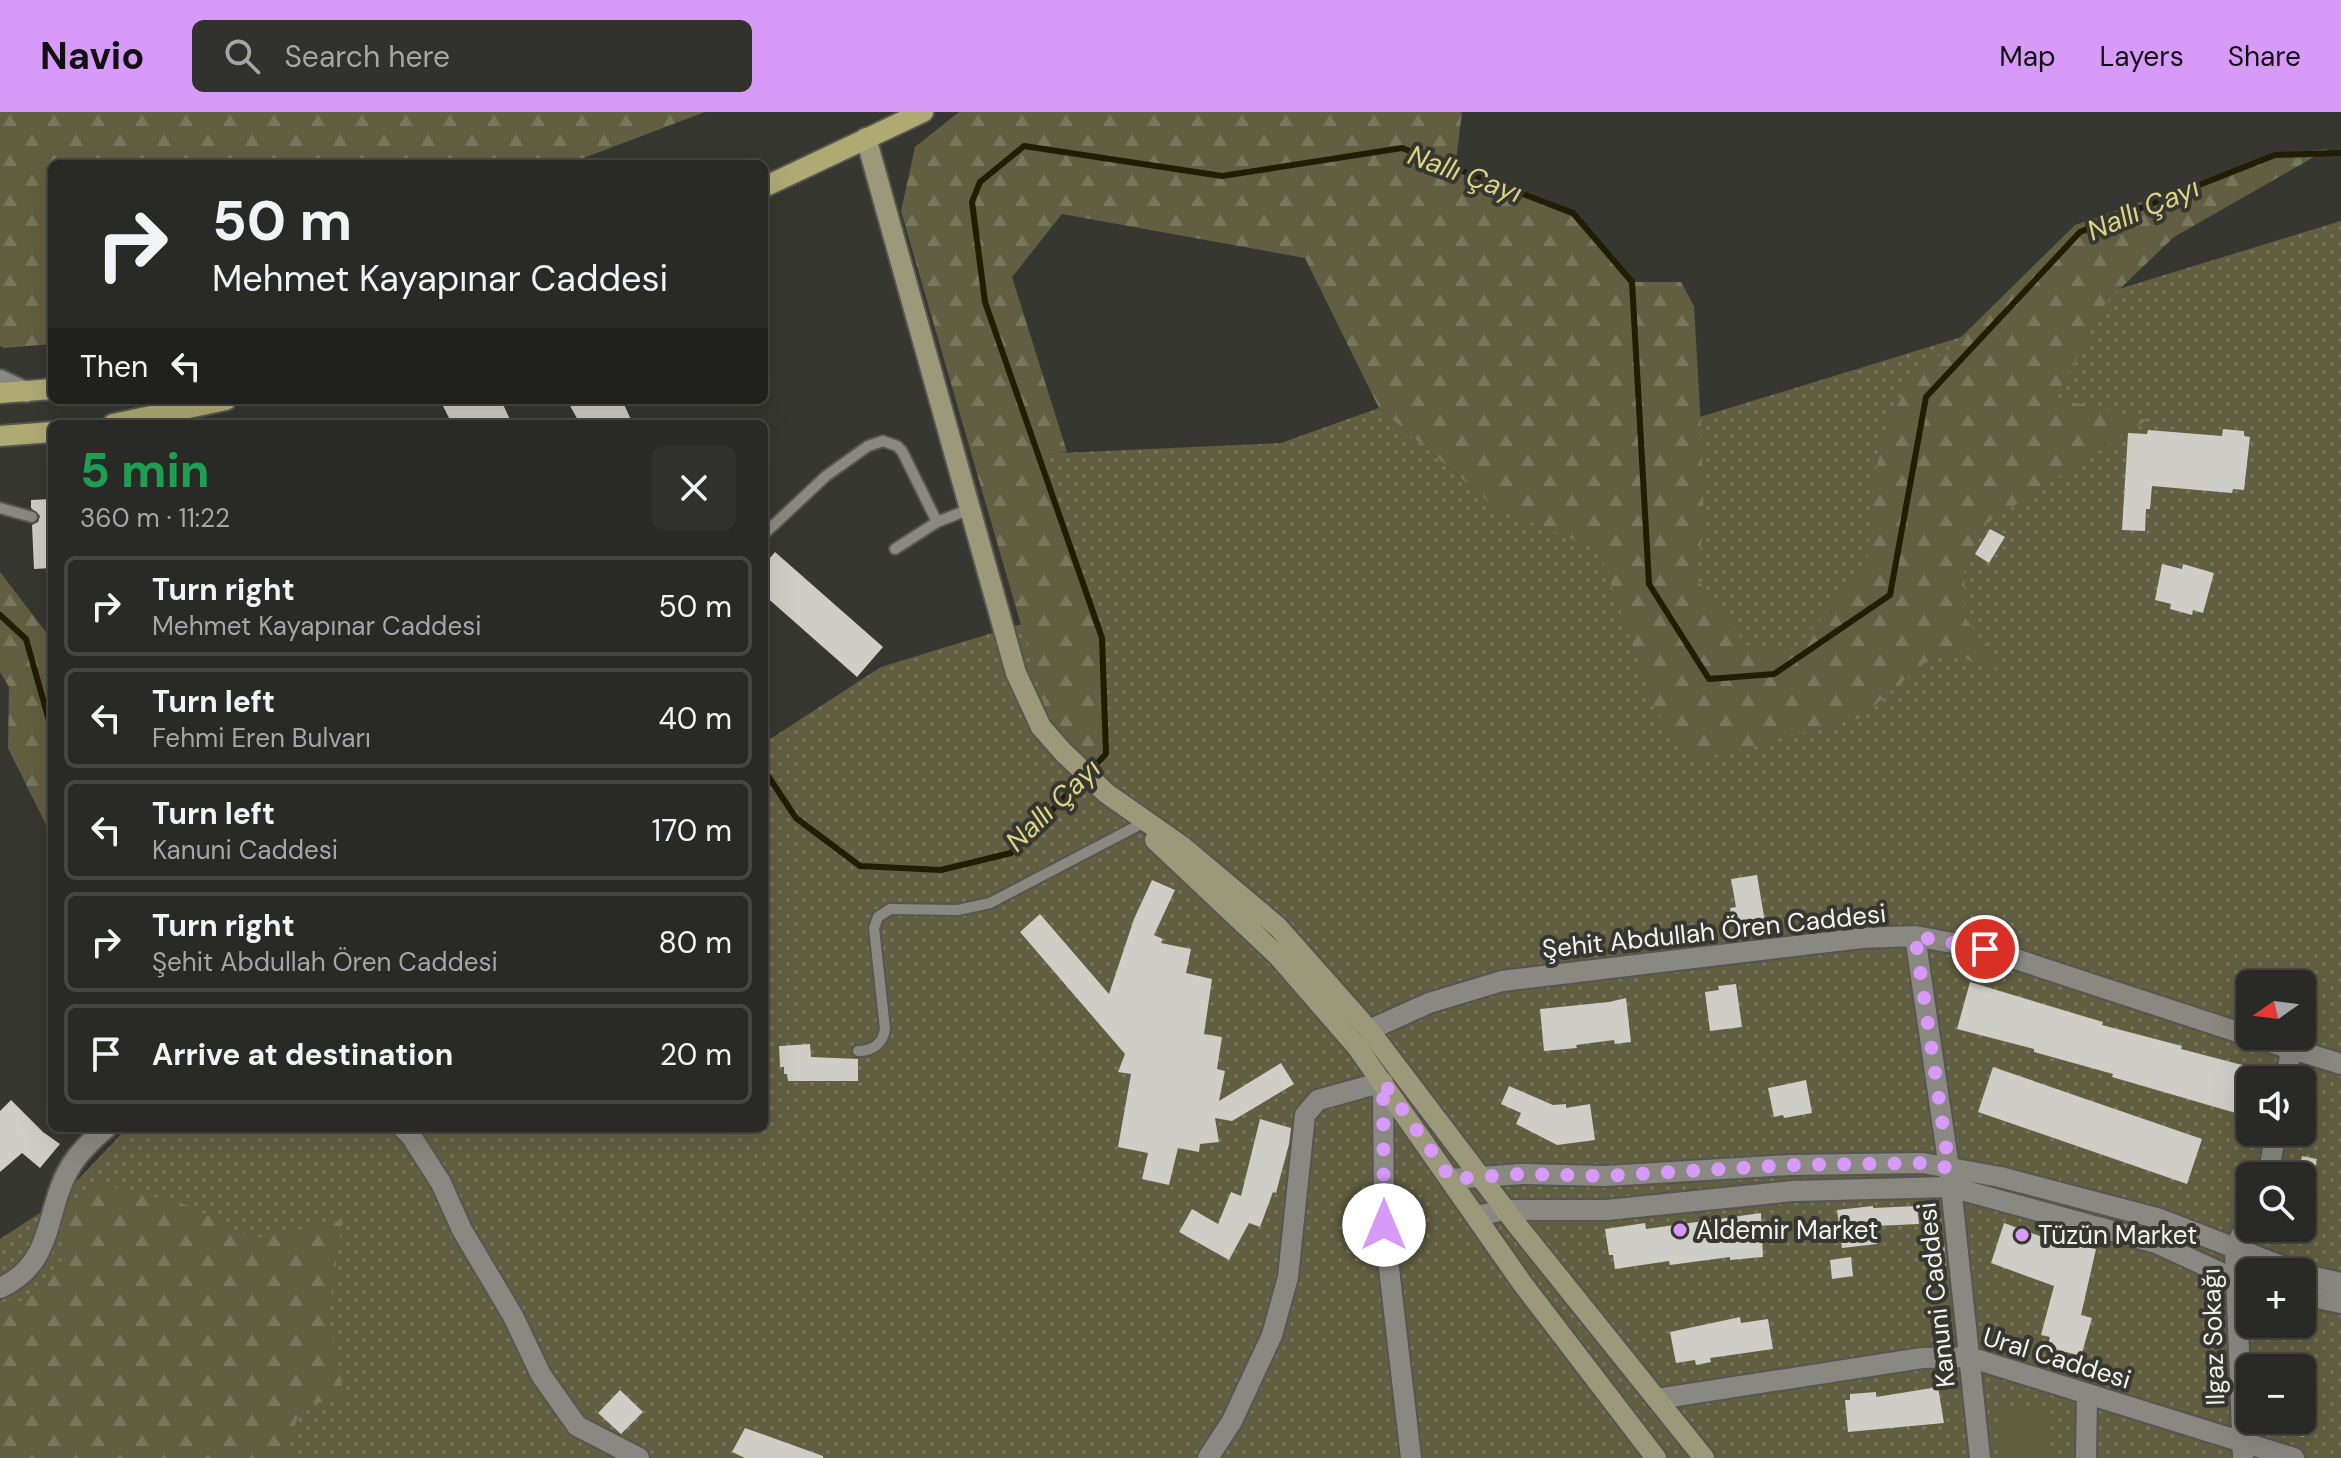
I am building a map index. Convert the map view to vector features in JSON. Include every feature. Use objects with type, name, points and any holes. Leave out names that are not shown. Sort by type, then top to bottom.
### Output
[{"type":"main road","points":[[768,185],[923,112]]},
{"type":"main road","points":[[768,174],[866,138]]},
{"type":"main road","points":[[866,138],[1016,673],[1041,727],[1063,752],[1278,956],[1357,1047],[1522,1283],[1656,1458]]},
{"type":"main road","points":[[0,393],[48,389]]},
{"type":"main road","points":[[136,420],[208,404]]},
{"type":"main road","points":[[0,436],[48,432]]},
{"type":"main road","points":[[1106,793],[1183,847],[1278,927],[1369,1030],[1505,1210],[1704,1458]]},
{"type":"street","points":[[0,380],[26,392]]},
{"type":"street","name":"Şehit Abdullah Ören Caddesi","points":[[1369,1030],[1429,1003],[1502,981],[1862,938],[1915,936],[1985,949],[2236,1031]]},
{"type":"street","name":"Kanuni Caddesi","points":[[1915,936],[1950,1177],[1980,1458]]},
{"type":"street","name":"Şehit Abdullah Ören Caddesi","points":[[2294,1050],[2341,1064]]},
{"type":"street","points":[[1208,1458],[1232,1421],[1272,1335],[1288,1277],[1305,1115],[1318,1100],[1383,1082],[1384,1225],[1411,1458]]},
{"type":"street","points":[[0,1288],[29,1270],[45,1244],[56,1200],[72,1164],[101,1132]]},
{"type":"street","points":[[407,1132],[441,1183],[462,1230],[513,1316],[541,1375],[577,1426],[639,1458]]},
{"type":"street","points":[[1451,1179],[1923,1163],[1950,1177],[2156,1243],[2236,1279]]},
{"type":"street","points":[[1476,1216],[1505,1210],[1607,1210],[1950,1177],[2000,1177],[2160,1219],[2261,1258]]},
{"type":"street","name":"Ilgaz Sokağı","points":[[2237,1258],[2235,1248],[2238,1242]]},
{"type":"street","points":[[2316,1277],[2341,1283]]},
{"type":"street","points":[[2316,1298],[2341,1303]]},
{"type":"street","name":"Ilgaz Sokağı","points":[[2243,1338],[2243,1450]]},
{"type":"street","name":"Ural Caddesi","points":[[1657,1399],[1922,1358],[1969,1357],[2087,1394],[2243,1450],[2294,1458]]},
{"type":"street","points":[[2086,1458],[2087,1394]]},
{"type":"lane","points":[[768,530],[826,476],[868,446],[883,441],[902,451],[937,522]]},
{"type":"lane","points":[[0,508],[32,517]]},
{"type":"lane","points":[[895,549],[937,522],[970,509]]},
{"type":"lane","points":[[858,1051],[876,1046],[885,1029],[874,928],[883,912],[897,909],[958,910],[990,903],[1139,825]]},
{"type":"green space","points":[[0,112],[705,112],[579,160],[48,160],[48,344],[0,346]]},
{"type":"green space","points":[[959,112],[1462,112],[1455,169],[1576,218],[1632,282],[1681,282],[1694,306],[1701,427],[1704,528],[1695,576],[1746,645],[1795,648],[1867,567],[1873,480],[1889,422],[1911,379],[1954,344],[2075,225],[2275,155],[2328,149],[2174,237],[2107,301],[2055,398],[2147,420],[1987,523],[1964,572],[1966,619],[2004,670],[1945,653],[1923,664],[1860,718],[1690,762],[1656,710],[1601,550],[1498,510],[1379,408],[1305,258],[1062,214],[1012,277],[1067,452],[1038,455],[1102,638],[1106,754],[1089,772],[1045,708],[901,211],[915,147]]},
{"type":"green space","points":[[2341,221],[2341,1458],[0,1458],[0,1239],[69,1194],[72,1186],[123,1132],[768,1132],[768,740],[881,667],[1090,603],[1038,454],[1281,443],[1379,408],[1471,487]]},
{"type":"green space","points":[[0,572],[48,635],[48,829],[8,748],[9,687],[0,672]]},
{"type":"green space","points":[[101,1184],[190,1206],[252,1239],[343,1220],[328,1314],[345,1401],[302,1404],[284,1458],[0,1458],[0,1312],[28,1297],[61,1267],[66,1204]]},
{"type":"green space","points":[[2048,1408],[2050,1458],[1999,1458],[1997,1410]]},
{"type":"building","points":[[442,404],[503,404],[510,420],[450,420]]},
{"type":"building","points":[[569,404],[624,404],[631,420],[578,420]]},
{"type":"building","points":[[2223,429],[2244,431],[2244,436],[2250,437],[2244,490],[2233,489],[2232,493],[2152,486],[2145,531],[2122,530],[2128,433],[2147,434],[2148,430],[2222,436]]},
{"type":"building","points":[[48,499],[48,568],[34,569],[32,525],[38,522],[40,516],[31,508],[31,500]]},
{"type":"building","points":[[1990,529],[2005,537],[1989,563],[1975,554]]},
{"type":"building","points":[[775,552],[883,647],[857,677],[768,599],[768,560]]},
{"type":"building","points":[[2162,564],[2182,569],[2183,564],[2214,573],[2203,613],[2193,610],[2192,615],[2170,609],[2171,604],[2155,600]]},
{"type":"building","points":[[1757,875],[1765,922],[1734,927],[1730,908],[1736,907],[1731,879]]},
{"type":"building","points":[[1152,880],[1175,890],[1154,935],[1163,939],[1161,943],[1191,949],[1186,973],[1212,979],[1204,1034],[1222,1037],[1217,1069],[1225,1071],[1219,1101],[1281,1063],[1294,1084],[1232,1121],[1215,1118],[1219,1142],[1200,1144],[1199,1152],[1178,1148],[1169,1185],[1142,1179],[1148,1153],[1118,1147],[1131,1074],[1118,1072],[1125,1054],[1020,932],[1040,914],[1109,994],[1134,919]]},
{"type":"building","points":[[1970,982],[2103,1022],[2102,1025],[2246,1066],[2236,1066],[2236,1113],[2112,1077],[2113,1074],[2034,1052],[2034,1049],[1957,1029]]},
{"type":"building","points":[[1736,984],[1742,1027],[1710,1031],[1705,992],[1719,990],[1718,986]]},
{"type":"building","points":[[1626,998],[1631,1042],[1615,1044],[1614,1040],[1544,1051],[1540,1009]]},
{"type":"building","points":[[810,1044],[811,1057],[858,1059],[858,1081],[788,1081],[784,1067],[780,1067],[779,1046]]},
{"type":"building","points":[[1993,1067],[2202,1139],[2187,1184],[1978,1112]]},
{"type":"building","points":[[1806,1080],[1812,1113],[1774,1117],[1768,1088]]},
{"type":"building","points":[[1509,1086],[1553,1105],[1566,1104],[1566,1108],[1590,1104],[1595,1140],[1557,1145],[1516,1124],[1521,1113],[1501,1104]]},
{"type":"building","points":[[11,1100],[43,1132],[60,1144],[40,1168],[22,1153],[0,1172],[0,1111]]},
{"type":"building","points":[[1260,1119],[1291,1128],[1289,1144],[1276,1193],[1273,1192],[1260,1227],[1249,1223],[1229,1260],[1179,1232],[1192,1209],[1218,1224],[1231,1192],[1241,1196]]},
{"type":"building","points":[[2302,1156],[2317,1159],[2316,1163],[2301,1162]]},
{"type":"building","points":[[1917,1206],[1919,1224],[1875,1226],[1877,1244],[1842,1248],[1837,1210]]},
{"type":"building","points":[[1761,1213],[1763,1257],[1730,1260],[1730,1257],[1670,1265],[1669,1261],[1615,1269],[1613,1255],[1609,1255],[1605,1229],[1645,1223],[1646,1229]]},
{"type":"building","points":[[2004,1223],[2048,1239],[2096,1249],[2081,1315],[2092,1318],[2081,1356],[2046,1351],[2050,1337],[2041,1335],[2054,1286],[1991,1263]]},
{"type":"building","points":[[1944,1243],[1946,1265],[1930,1267],[1927,1246]]},
{"type":"building","points":[[1851,1257],[1853,1276],[1832,1279],[1830,1260]]},
{"type":"building","points":[[1740,1317],[1741,1323],[1768,1319],[1773,1349],[1710,1358],[1711,1362],[1696,1365],[1695,1360],[1676,1363],[1670,1332]]},
{"type":"building","points":[[1938,1387],[1944,1423],[1848,1432],[1845,1400],[1850,1400],[1850,1394],[1876,1392],[1876,1397]]},
{"type":"building","points":[[620,1390],[643,1412],[621,1434],[598,1413]]},
{"type":"building","points":[[745,1428],[823,1458],[745,1458],[732,1452]]},
{"type":"waterway","name":"Nallı Çayı","points":[[768,776],[796,818],[860,866],[941,870],[1011,853],[1106,754],[1102,638],[985,302],[972,202],[980,182],[1024,146],[1222,176],[1402,148],[1573,213],[1632,282],[1649,584],[1709,679],[1774,674],[1890,595],[1926,397],[2080,232],[2275,155],[2341,153]]},
{"type":"waterway","name":"Nallı Çayı","points":[[0,615],[26,639],[48,717]]},
{"type":"place","name":"Aldemir Market","points":[[1680,1230]]},
{"type":"place","name":"Tüzün Market","points":[[2022,1235]]},
{"type":"route","points":[[1384,1225],[1383,1082],[1451,1179],[1522,1174],[1606,1176],[1790,1165],[1923,1163],[1949,1168],[1915,936],[1985,949]]}]
